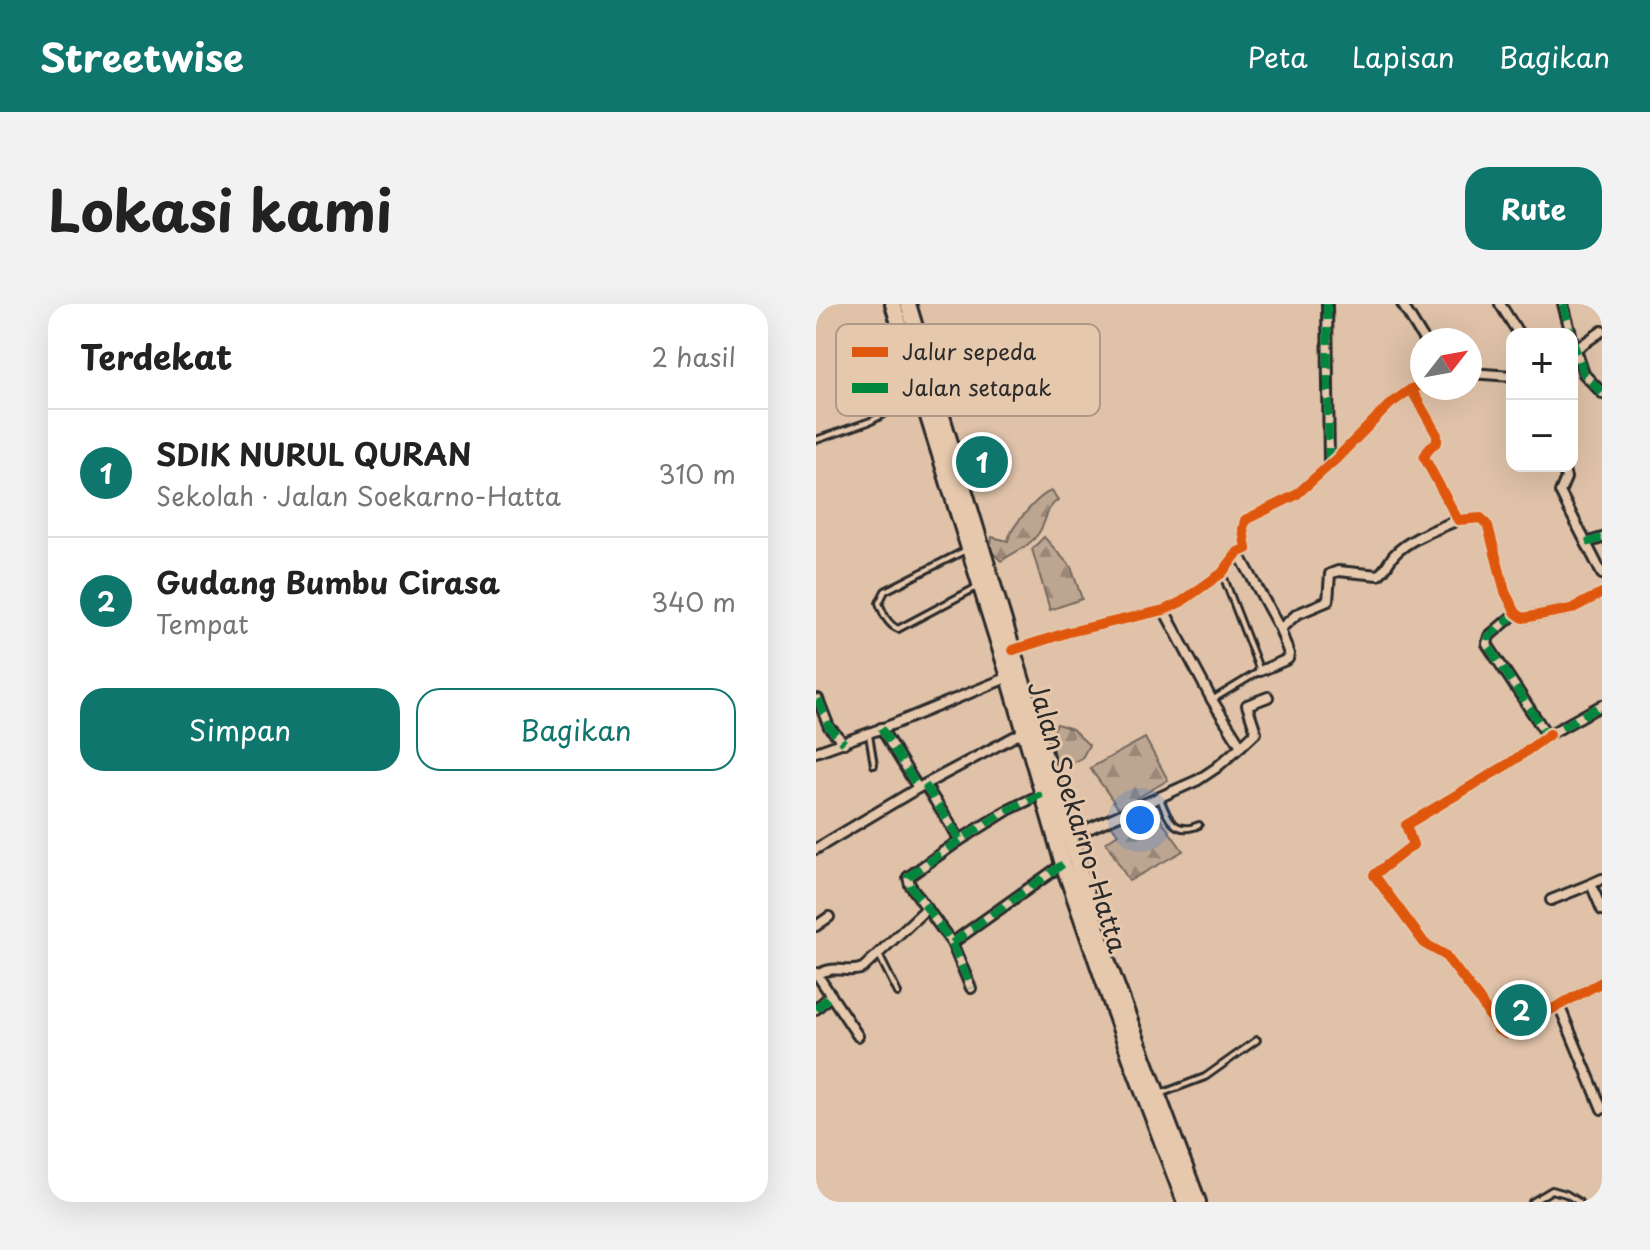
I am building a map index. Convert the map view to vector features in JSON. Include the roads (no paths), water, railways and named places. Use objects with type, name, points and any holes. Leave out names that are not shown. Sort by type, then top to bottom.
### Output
[{"type":"highway","name":"Jalan Soekarno-Hatta","points":[[893,304],[899,324]]},
{"type":"highway","name":"Jalan Soekarno-Hatta","points":[[908,304],[914,324]]},
{"type":"highway","name":"Jalan Soekarno-Hatta","points":[[930,416],[940,437],[1013,650],[1026,715],[1025,731],[1063,864],[1128,1052],[1198,1202]]},
{"type":"highway","name":"Jalan Soekarno-Hatta","points":[[937,416],[940,437],[979,586],[1009,677],[1026,715],[1105,955],[1157,1095],[1166,1134]]},
{"type":"highway","name":"Jalan Soekarno-Hatta","points":[[1175,1157],[1185,1202]]},
{"type":"street","points":[[1327,304],[1329,465]]},
{"type":"street","points":[[1402,304],[1417,328]]},
{"type":"street","points":[[1500,304],[1515,328]]},
{"type":"street","points":[[1563,304],[1570,328]]},
{"type":"street","points":[[1578,347],[1602,331]]},
{"type":"street","points":[[1578,359],[1587,379],[1602,393]]},
{"type":"street","points":[[1482,374],[1506,376]]},
{"type":"street","points":[[1013,650],[1069,632],[1164,610],[1181,602],[1222,573],[1238,552],[1246,549],[1245,520],[1290,499],[1390,404],[1410,390]]},
{"type":"street","points":[[1417,400],[1437,435],[1437,442],[1424,457],[1458,520]]},
{"type":"street","points":[[1564,472],[1566,478],[1560,492],[1602,574]]},
{"type":"street","points":[[1280,629],[1297,614],[1328,601],[1330,574],[1333,572],[1383,573],[1401,549],[1458,520],[1481,518],[1488,526],[1505,592],[1516,613],[1528,618],[1571,609],[1602,593]]},
{"type":"street","points":[[1586,543],[1602,538]]},
{"type":"street","points":[[1238,552],[1280,629],[1289,654],[1288,659],[1260,671]]},
{"type":"street","points":[[1164,610],[1212,700],[1241,746]]},
{"type":"street","points":[[1516,613],[1489,636],[1487,644],[1545,732],[1550,734]]},
{"type":"street","points":[[816,752],[1009,677]]},
{"type":"street","points":[[1068,838],[1211,773],[1256,732],[1247,705],[1268,697]]},
{"type":"street","points":[[818,699],[829,727],[844,743]]},
{"type":"street","points":[[1602,705],[1550,734],[1510,763],[1406,825],[1413,845],[1374,875],[1425,944],[1445,955],[1498,1030],[1506,1034],[1602,982]]},
{"type":"street","points":[[881,728],[918,785],[960,840]]},
{"type":"street","points":[[816,849],[918,785],[1025,731]]},
{"type":"street","points":[[971,988],[952,943],[910,885],[908,877],[1008,810],[1042,794]]},
{"type":"street","points":[[952,943],[1063,864]]},
{"type":"street","points":[[1551,900],[1602,879]]},
{"type":"street","points":[[1591,884],[1602,910]]},
{"type":"street","points":[[858,1036],[817,974],[841,967],[855,971],[879,955],[927,908]]},
{"type":"street","points":[[816,926],[829,917]]},
{"type":"street","points":[[816,1009],[831,995]]},
{"type":"street","points":[[1559,1005],[1602,1109]]},
{"type":"lane","points":[[816,440],[880,416]]},
{"type":"lane","points":[[968,549],[885,591],[879,603],[892,626],[898,629],[979,586]]},
{"type":"lane","points":[[1212,700],[1260,671],[1222,573]]},
{"type":"lane","points":[[868,733],[874,765]]},
{"type":"lane","points":[[1160,798],[1166,816],[1174,825],[1186,829],[1199,825]]},
{"type":"lane","points":[[879,955],[898,993]]},
{"type":"lane","points":[[1157,1095],[1205,1077],[1257,1040]]},
{"type":"lane","points":[[1532,1202],[1552,1190],[1579,1202]]},
{"type":"waterway","points":[[938,773],[1016,731]]},
{"type":"waterway","points":[[816,844],[846,826]]},
{"type":"place","name":"SDIK NURUL QURAN","points":[[982,462]]},
{"type":"place","name":"Gudang Bumbu Cirasa","points":[[1521,1010]]}]
